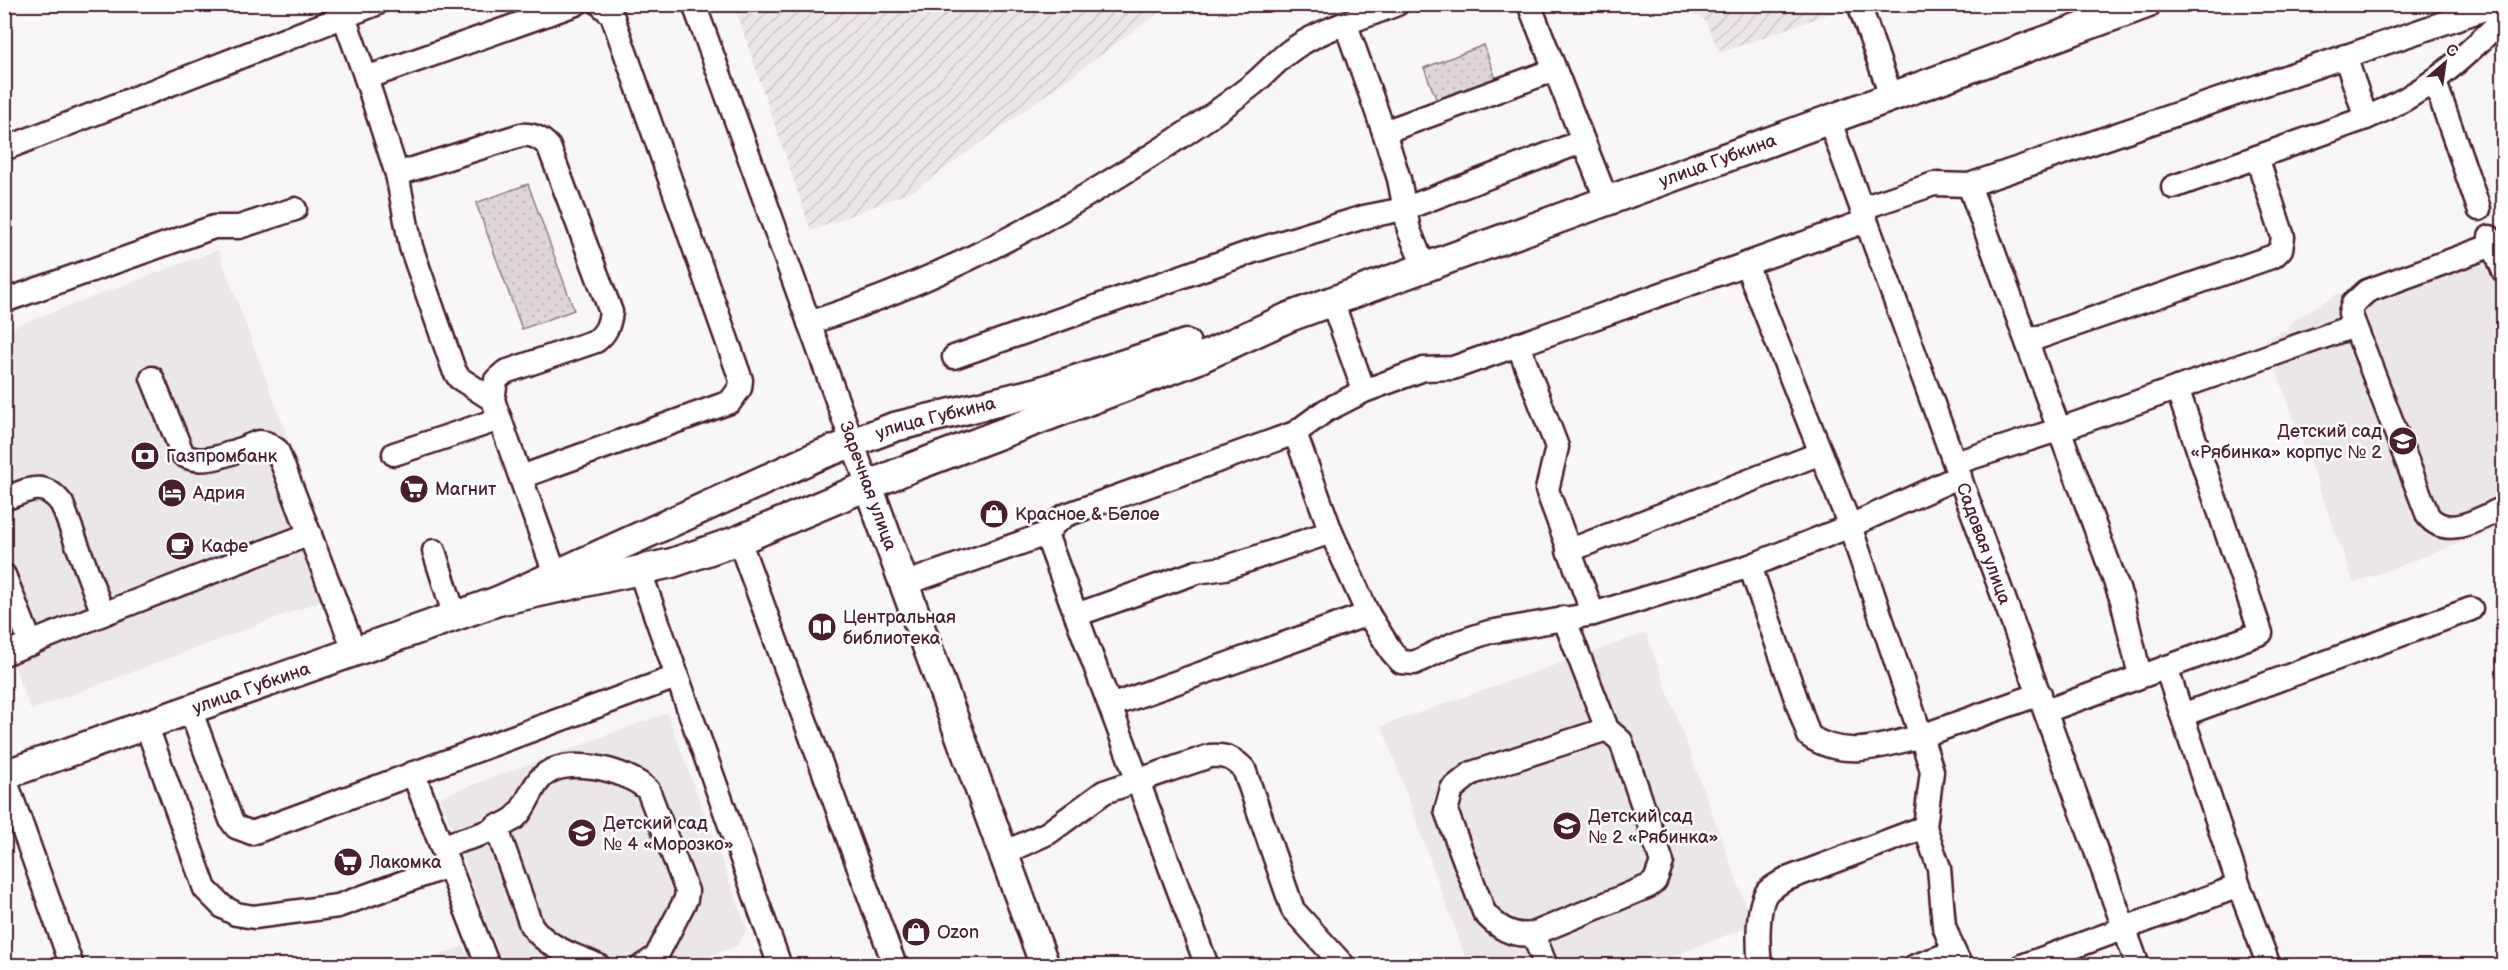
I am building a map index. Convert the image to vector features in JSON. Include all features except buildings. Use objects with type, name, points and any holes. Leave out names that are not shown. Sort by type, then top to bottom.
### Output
[{"type":"main road","name":"улица Губкина","points":[[498,601],[672,563],[739,540],[868,486],[1196,360],[1289,317],[2146,4]]},
{"type":"main road","name":"улица Губкина","points":[[4,775],[498,601],[815,457],[852,443],[914,421],[1038,392],[1192,342],[1289,317]]},
{"type":"main road","name":"Заречная улица","points":[[868,486],[1045,966]]},
{"type":"street","points":[[4,149],[376,4]]},
{"type":"street","points":[[366,78],[576,4]]},
{"type":"street","points":[[521,477],[730,402],[740,388],[741,380],[612,15],[600,4]]},
{"type":"street","name":"Заречная улица","points":[[694,4],[868,486]]},
{"type":"street","points":[[809,323],[859,307],[926,280],[990,251],[1055,216],[1195,126],[1252,85],[1291,50],[1397,4]]},
{"type":"street","points":[[1529,4],[1581,142],[1607,201]]},
{"type":"street","points":[[1858,4],[1891,96]]},
{"type":"street","points":[[903,584],[1046,534],[1066,515],[1295,433],[1325,411],[1364,391],[1424,369],[1453,368],[1746,264],[1934,184],[1969,185],[2499,4]]},
{"type":"street","points":[[344,17],[397,174],[411,247],[454,370],[459,378],[497,410]]},
{"type":"street","points":[[2173,187],[2366,118],[2403,102],[2435,82],[2504,18]]},
{"type":"street","points":[[1346,25],[1384,132],[1399,179],[1404,209],[1424,267]]},
{"type":"street","points":[[2345,56],[2366,118]]},
{"type":"street","points":[[1384,132],[1554,70]]},
{"type":"street","points":[[2435,82],[2480,209]]},
{"type":"street","name":"Садовая улица","points":[[1830,119],[2138,966]]},
{"type":"street","points":[[397,174],[520,135],[531,134],[543,140],[549,147],[611,312],[605,333],[596,341],[505,372],[496,380],[497,410],[555,574]]},
{"type":"street","points":[[954,357],[1254,251],[1364,217],[1404,209],[1581,142]]},
{"type":"street","points":[[2028,341],[2274,256],[2281,249],[2283,237],[2257,157]]},
{"type":"street","points":[[1969,185],[2061,429],[2122,600],[2140,676]]},
{"type":"street","points":[[4,301],[214,227],[239,227],[295,209]]},
{"type":"street","points":[[2504,272],[2491,241],[2367,291],[2353,304],[2350,314],[2428,516],[2444,528],[2455,527],[2504,508]]},
{"type":"street","points":[[1746,264],[1850,526],[1932,771],[1925,827],[1939,868],[1944,926],[1957,959],[1915,966]]},
{"type":"street","points":[[1332,301],[1364,391]]},
{"type":"street","points":[[1295,433],[1331,532],[1368,614],[1401,662],[1414,663],[1456,643],[1489,632],[1593,614],[1750,566],[1850,526],[1958,470],[2061,429],[2354,326]]},
{"type":"street","points":[[1518,344],[1557,447],[1547,490],[1593,614]]},
{"type":"street","points":[[152,378],[183,455],[192,460],[206,460],[258,442],[266,443],[277,450],[355,652]]},
{"type":"street","points":[[1750,566],[1809,736],[1821,744],[1852,751],[1869,750],[2140,676],[2261,633],[2177,388]]},
{"type":"street","points":[[394,454],[497,410]]},
{"type":"street","points":[[1568,551],[1821,453]]},
{"type":"street","points":[[4,500],[33,489],[46,489],[54,494],[62,504],[103,614]]},
{"type":"street","points":[[1076,615],[1197,572],[1225,568],[1331,532]]},
{"type":"street","points":[[4,654],[310,534]]},
{"type":"street","points":[[1046,534],[1207,966]]},
{"type":"street","points":[[739,540],[895,966]]},
{"type":"street","points":[[434,551],[455,616]]},
{"type":"street","points":[[639,569],[780,966]]},
{"type":"street","points":[[4,575],[31,644]]},
{"type":"street","points":[[2182,716],[2471,609]]},
{"type":"street","points":[[1110,706],[1368,614]]},
{"type":"street","points":[[1564,618],[1607,729],[1621,741],[1662,862],[1660,873],[1649,886],[1533,934],[1515,934],[1490,919],[1484,912],[1446,811],[1452,789],[1472,773],[1607,729]]},
{"type":"street","points":[[2166,667],[2239,886],[2269,966]]},
{"type":"street","points":[[190,709],[231,820],[243,831],[252,833],[676,676]]},
{"type":"street","points":[[146,724],[205,889],[212,898],[236,914],[254,917],[338,906],[445,856],[496,826],[512,820],[541,777],[549,771],[580,764],[640,782],[648,790],[687,891],[686,899],[656,957],[642,966]]},
{"type":"street","points":[[1004,853],[1048,833],[1104,792],[1210,756],[1234,759],[1244,769],[1293,910],[1344,966]]},
{"type":"street","points":[[413,773],[488,966]]},
{"type":"street","points":[[4,775],[72,966]]},
{"type":"street","points":[[496,826],[531,925],[551,945],[599,966]]},
{"type":"street","points":[[1760,966],[1757,944],[1763,903],[1767,892],[1784,880],[1925,827]]},
{"type":"street","points":[[2022,966],[2239,886]]},
{"type":"street","points":[[1533,934],[1546,966]]},
{"type":"shaded area","points":[[734,4],[1169,5],[917,189],[811,231]]},
{"type":"shaded area","points":[[1677,5],[1852,5],[1720,53],[1705,20]]},
{"type":"shaded area","points":[[1484,45],[1496,79],[1437,101],[1424,68]]},
{"type":"shaded area","points":[[528,184],[574,310],[522,329],[476,203]]},
{"type":"shaded area","name":"Детский сад «Рябинка» корпус № 2","points":[[2503,233],[2503,527],[2354,583],[2265,339],[2287,330],[2294,320],[2336,295]]},
{"type":"shaded area","points":[[218,250],[345,592],[31,710],[5,643],[5,636],[9,633],[5,621],[5,330]]},
{"type":"shaded area","name":"Детский сад № 2 «Рябинка»","points":[[1646,633],[1753,925],[1649,965],[1468,965],[1382,726]]},
{"type":"shaded area","name":"Детский сад № 4 «Морозко»","points":[[667,713],[747,929],[737,946],[684,965],[503,965],[440,797]]},
{"type":"shaded area","points":[[464,946],[471,965],[414,965]]},
{"type":"place","name":"Детский сад «Рябинка» корпус № 2","points":[[2403,441]]},
{"type":"place","name":"Газпромбанк","points":[[145,456]]},
{"type":"place","name":"Магнит","points":[[414,489]]},
{"type":"place","name":"Адрия","points":[[172,493]]},
{"type":"place","name":"Красное & Белое","points":[[994,514]]},
{"type":"place","name":"Кафе","points":[[180,546]]},
{"type":"place","name":"Центральная библиотека","points":[[822,627]]},
{"type":"place","name":"Детский сад № 2 «Рябинка»","points":[[1567,826]]},
{"type":"place","name":"Детский сад № 4 «Морозко»","points":[[582,833]]},
{"type":"place","name":"Лакомка","points":[[348,862]]},
{"type":"place","name":"Ozon","points":[[916,932]]}]
